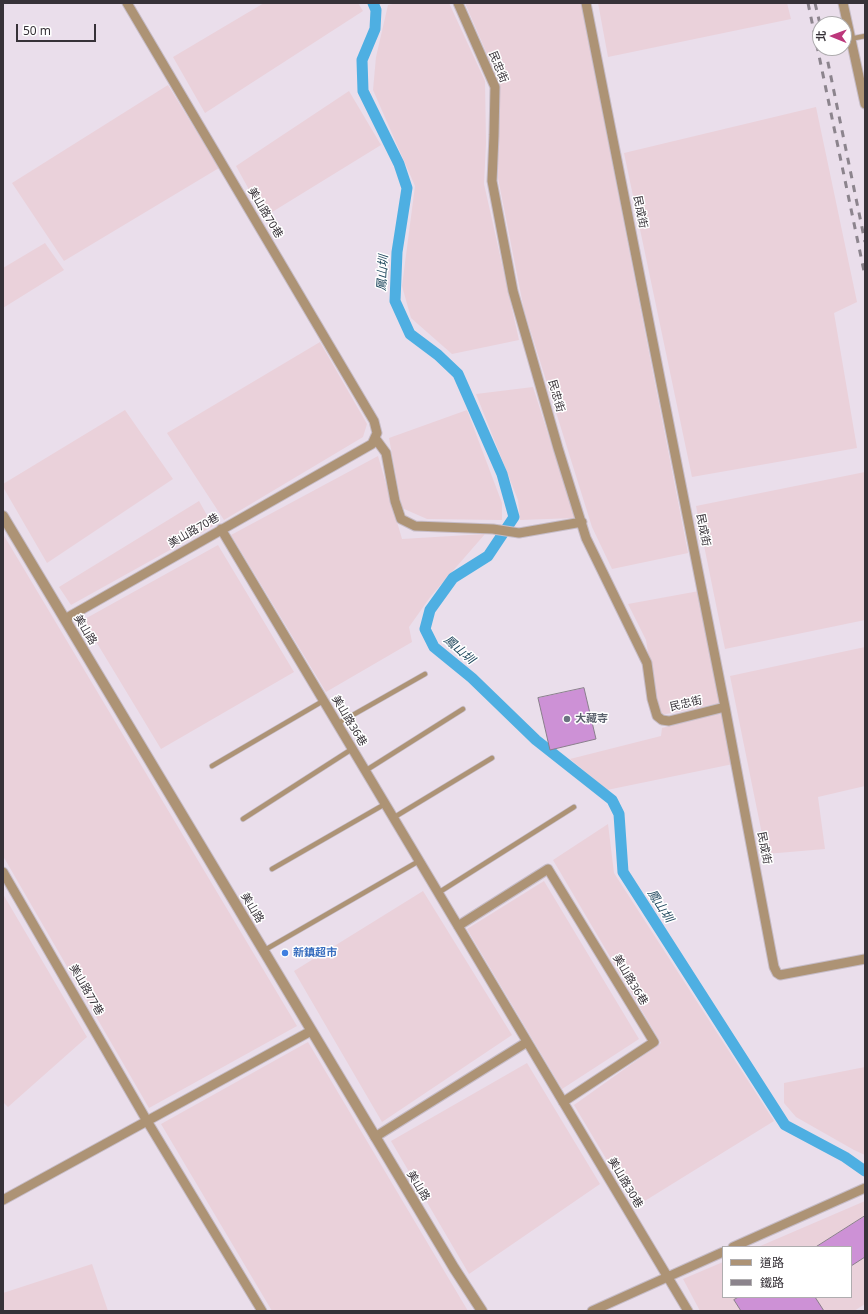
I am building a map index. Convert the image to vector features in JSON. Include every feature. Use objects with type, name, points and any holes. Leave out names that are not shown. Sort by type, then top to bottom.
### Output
[{"type":"street","name":"美山路70巷","points":[[65,619],[372,444],[377,433],[374,421],[127,3]]},
{"type":"street","name":"民忠街","points":[[458,3],[494,87],[492,181],[513,291],[558,448],[586,538],[647,663],[652,699],[657,716],[662,720],[669,721],[725,707]]},
{"type":"street","name":"民成街","points":[[586,3],[725,707],[773,959],[777,973],[780,975],[865,959]]},
{"type":"street","points":[[842,3],[845,16]]},
{"type":"street","points":[[852,48],[865,104]]},
{"type":"street","name":"美山路70巷","points":[[375,438],[386,453],[395,501],[401,519],[416,526],[493,529],[520,533],[582,522]]},
{"type":"street","name":"美山路","points":[[3,516],[311,1031],[454,1268],[482,1311]]},
{"type":"street","name":"美山路36巷","points":[[221,529],[563,1102],[654,1042],[548,869],[458,926]]},
{"type":"street","name":"美山路77巷","points":[[3,872],[147,1121],[262,1311]]},
{"type":"street","points":[[3,1200],[311,1031]]},
{"type":"street","points":[[375,1137],[527,1042]]},
{"type":"street","name":"美山路30巷","points":[[563,1102],[688,1311]]},
{"type":"street","points":[[735,1246],[865,1188]]},
{"type":"street","points":[[592,1311],[722,1252]]},
{"type":"lane","points":[[852,39],[865,36]]},
{"type":"lane","points":[[337,724],[425,674]]},
{"type":"lane","points":[[212,766],[323,701]]},
{"type":"lane","points":[[365,771],[463,709]]},
{"type":"lane","points":[[243,819],[352,749]]},
{"type":"lane","points":[[393,818],[492,758]]},
{"type":"lane","points":[[272,869],[385,804]]},
{"type":"lane","points":[[438,893],[574,807]]},
{"type":"lane","points":[[263,951],[419,861]]},
{"type":"shaded area","points":[[264,3],[358,3],[363,11],[205,113],[173,57]]},
{"type":"shaded area","points":[[397,3],[449,3],[485,81],[486,143],[484,184],[519,340],[452,354],[411,318],[402,286],[415,186],[373,90],[376,57],[388,5]]},
{"type":"shaded area","points":[[465,3],[581,3],[688,553],[612,569],[592,527],[524,310],[498,178],[499,82]]},
{"type":"shaded area","points":[[598,3],[787,3],[791,19],[608,57]]},
{"type":"shaded area","points":[[168,85],[219,168],[64,261],[12,183]]},
{"type":"shaded area","points":[[349,91],[381,145],[264,217],[236,166]]},
{"type":"shaded area","points":[[816,107],[857,302],[834,313],[857,448],[692,477],[624,153]]},
{"type":"shaded area","points":[[45,243],[64,270],[3,308],[3,268]]},
{"type":"shaded area","points":[[320,342],[367,424],[363,437],[224,520],[167,433]]},
{"type":"shaded area","points":[[533,387],[575,518],[520,520],[518,500],[476,394]]},
{"type":"shaded area","points":[[125,410],[173,479],[47,563],[3,487],[3,484]]},
{"type":"shaded area","points":[[467,410],[502,503],[502,520],[427,519],[402,508],[389,438]]},
{"type":"shaded area","points":[[378,456],[402,539],[485,534],[431,596],[409,627],[412,642],[326,692],[231,535]]},
{"type":"shaded area","points":[[865,472],[865,620],[725,649],[696,506]]},
{"type":"shaded area","points":[[199,501],[213,526],[71,605],[59,587]]},
{"type":"shaded area","points":[[3,534],[297,1026],[149,1108],[3,856]]},
{"type":"shaded area","points":[[218,545],[294,672],[161,749],[83,620]]},
{"type":"shaded area","points":[[699,591],[720,703],[661,715],[657,709],[646,640],[628,604]]},
{"type":"shaded area","points":[[865,647],[865,786],[818,797],[825,849],[766,854],[730,676]]},
{"type":"shaded area","points":[[723,712],[733,764],[607,790],[570,759],[661,736],[662,728]]},
{"type":"shaded area","points":[[608,824],[614,873],[774,1121],[635,1207],[574,1105],[661,1043],[553,860]]},
{"type":"shaded area","points":[[544,881],[639,1039],[562,1089],[467,929]]},
{"type":"shaded area","points":[[423,891],[512,1035],[382,1122],[294,971]]},
{"type":"shaded area","points":[[3,894],[87,1037],[8,1107],[3,1102]]},
{"type":"shaded area","points":[[308,1042],[468,1311],[272,1311],[161,1124]]},
{"type":"shaded area","points":[[527,1063],[600,1184],[469,1274],[391,1141]]},
{"type":"shaded area","points":[[865,1067],[865,1155],[796,1117],[784,1103],[784,1083]]},
{"type":"shaded area","points":[[865,1201],[865,1304],[854,1311],[700,1311],[683,1279],[722,1262],[722,1298],[852,1298],[852,1246],[760,1246]]},
{"type":"shaded area","points":[[92,1264],[108,1311],[3,1311],[3,1293]]},
{"type":"building","name":"大藏寺","points":[[584,688],[596,739],[550,750],[538,698]]},
{"type":"building","points":[[865,1216],[865,1257],[852,1265],[852,1246],[818,1246]]},
{"type":"building","points":[[737,1298],[816,1298],[824,1311],[741,1311],[734,1300]]},
{"type":"waterway","name":"鳳山圳","points":[[373,3],[376,10],[375,29],[362,60],[363,91],[399,164],[407,188],[397,252],[395,301],[410,334],[438,355],[458,374],[502,474],[514,517],[488,556],[453,578],[430,610],[425,629],[434,647],[472,678],[536,740],[612,800],[619,814],[623,872],[785,1125],[845,1157],[865,1171]]},
{"type":"railway","points":[[808,3],[865,276]]},
{"type":"railway","points":[[815,3],[818,16]]},
{"type":"railway","points":[[827,56],[865,242]]},
{"type":"place","name":"大藏寺","points":[[567,719]]},
{"type":"place","name":"新鎮超市","points":[[285,953]]}]
